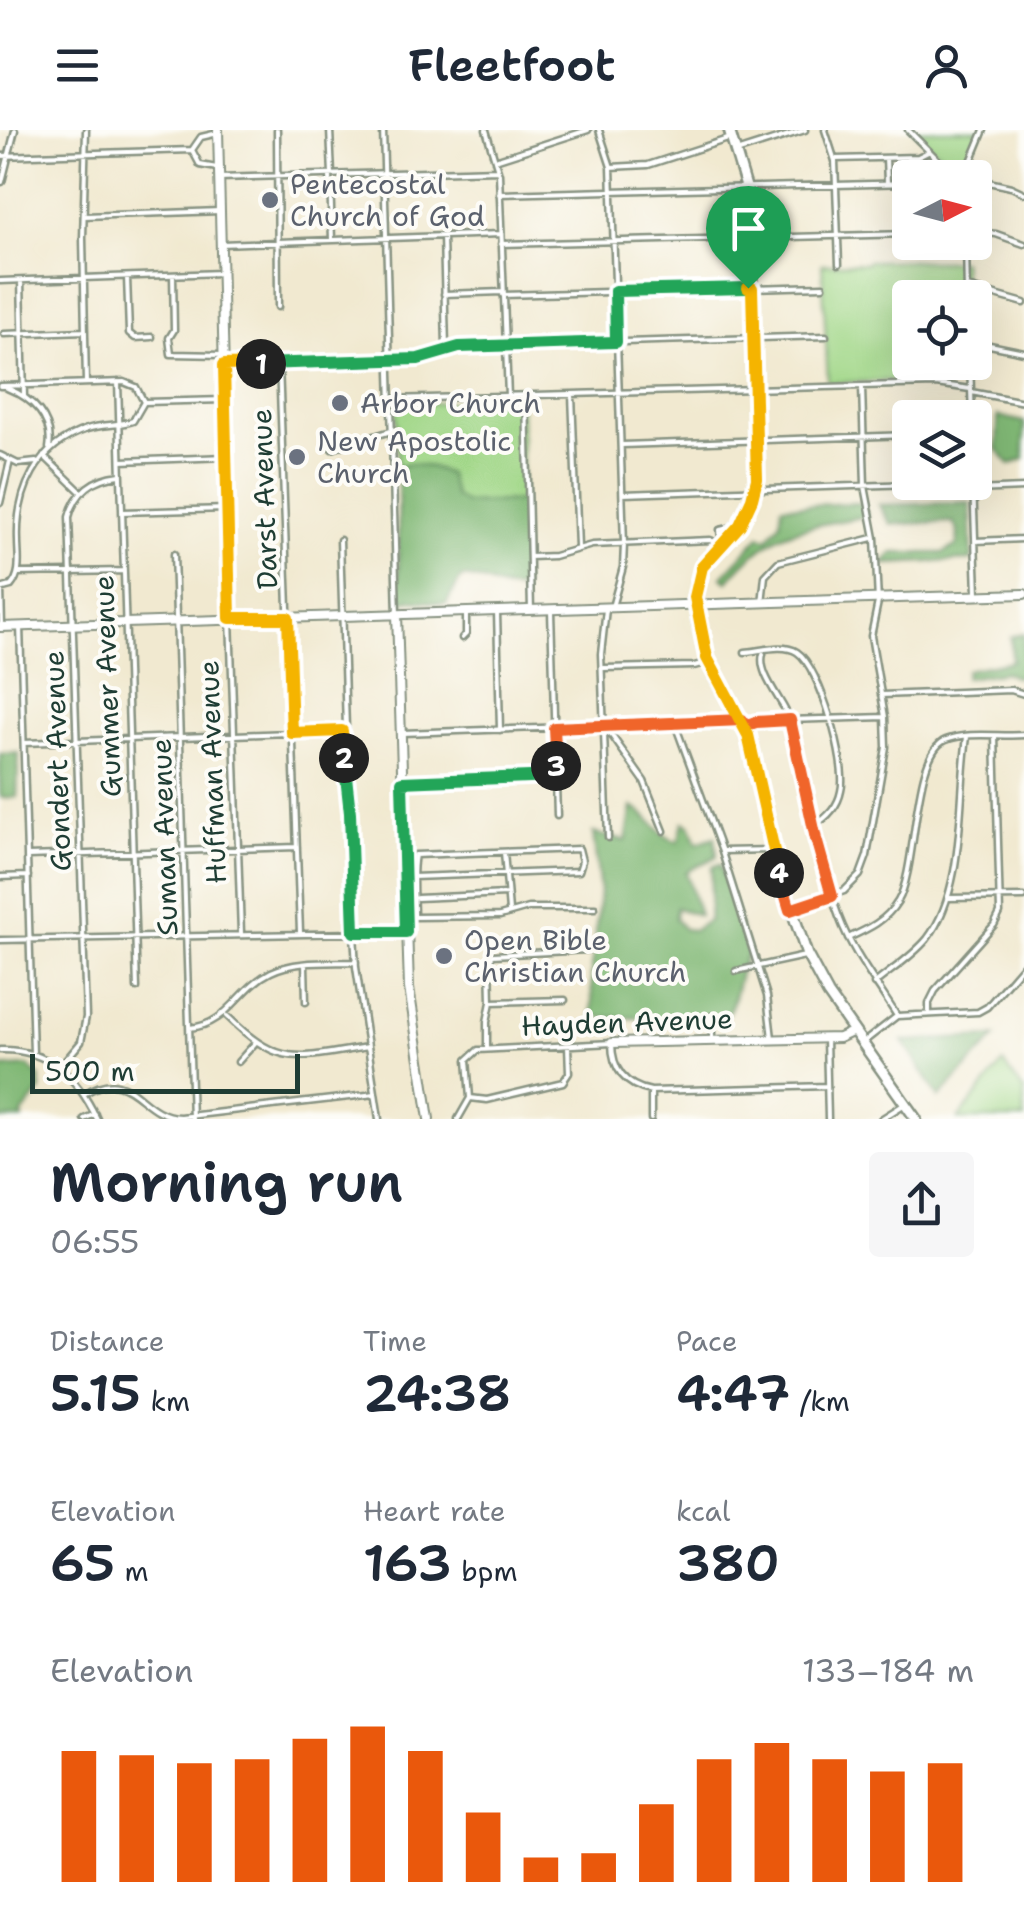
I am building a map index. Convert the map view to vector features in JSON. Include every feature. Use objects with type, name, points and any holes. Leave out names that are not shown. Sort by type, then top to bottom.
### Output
[{"type":"main road","points":[[730,134],[748,188],[758,440],[755,490],[735,532],[699,574],[696,605],[703,644],[743,723],[773,850],[807,955],[828,994],[916,1119]]},
{"type":"street","points":[[2,182],[14,130]]},
{"type":"street","points":[[86,130],[86,383]]},
{"type":"street","points":[[277,130],[278,308]]},
{"type":"street","points":[[330,130],[332,240]]},
{"type":"street","points":[[383,130],[402,782],[414,918],[510,914],[520,908],[595,908]]},
{"type":"street","points":[[486,130],[496,160],[500,194],[508,396]]},
{"type":"street","points":[[496,160],[588,130]]},
{"type":"street","points":[[599,130],[611,167],[624,544],[622,566],[608,609],[602,668],[608,838]]},
{"type":"street","points":[[736,152],[805,130]]},
{"type":"street","points":[[825,130],[835,159],[839,264]]},
{"type":"street","points":[[908,130],[938,160]]},
{"type":"street","points":[[972,160],[984,130]]},
{"type":"street","points":[[192,150],[201,137],[218,132]]},
{"type":"street","name":"Huffman Avenue","points":[[218,132],[240,933]]},
{"type":"street","points":[[611,167],[648,165],[730,134]]},
{"type":"street","points":[[0,156],[192,150]]},
{"type":"street","points":[[192,150],[200,165],[219,173],[278,176],[498,170]]},
{"type":"street","points":[[835,159],[918,157],[928,152]]},
{"type":"street","points":[[886,158],[887,184]]},
{"type":"street","points":[[992,183],[1024,194]]},
{"type":"street","points":[[500,194],[892,184]]},
{"type":"street","points":[[83,216],[220,211]]},
{"type":"street","points":[[220,244],[501,234]]},
{"type":"street","points":[[501,244],[892,234]]},
{"type":"street","points":[[992,234],[1024,244]]},
{"type":"street","points":[[442,236],[446,348]]},
{"type":"street","points":[[0,281],[221,274]]},
{"type":"street","points":[[173,275],[174,330],[169,338],[170,353],[224,355]]},
{"type":"street","points":[[127,277],[129,333],[134,338],[152,338]]},
{"type":"street","points":[[21,281],[24,396]]},
{"type":"street","points":[[444,294],[823,286]]},
{"type":"street","points":[[992,295],[1024,303]]},
{"type":"street","points":[[4,334],[85,332]]},
{"type":"street","points":[[224,365],[426,358],[446,348],[506,345],[826,336]]},
{"type":"street","points":[[992,345],[1024,352]]},
{"type":"street","name":"Darst Avenue","points":[[279,364],[300,932]]},
{"type":"street","points":[[970,380],[971,400]]},
{"type":"street","points":[[1,386],[118,382],[136,387],[144,402]]},
{"type":"street","name":"Gummer Avenue","points":[[118,382],[137,988]]},
{"type":"street","points":[[390,399],[936,384],[1024,402]]},
{"type":"street","points":[[1,386],[24,396],[40,412],[50,436],[20,504],[18,573],[14,584],[0,589],[1,626],[1024,594]]},
{"type":"street","points":[[790,910],[832,896],[854,883],[866,862],[886,747],[885,717],[871,636],[878,599],[875,538],[865,486],[862,386]]},
{"type":"street","points":[[572,394],[578,547]]},
{"type":"street","points":[[526,396],[531,612]]},
{"type":"street","points":[[144,402],[225,400]]},
{"type":"street","points":[[0,456],[28,464],[82,431],[137,418],[144,402]]},
{"type":"street","points":[[332,449],[391,430]]},
{"type":"street","points":[[622,445],[892,435]]},
{"type":"street","points":[[44,456],[81,492],[94,481],[120,476]]},
{"type":"street","points":[[120,461],[226,458]]},
{"type":"street","points":[[0,502],[10,461]]},
{"type":"street","points":[[623,494],[892,485]]},
{"type":"street","points":[[992,489],[1024,488]]},
{"type":"street","name":"Gondert Avenue","points":[[60,1067],[78,1047],[84,1031],[69,517],[81,492]]},
{"type":"street","points":[[974,500],[977,595]]},
{"type":"street","points":[[121,512],[228,510]]},
{"type":"street","points":[[762,603],[763,582],[778,562],[875,538]]},
{"type":"street","points":[[976,541],[1024,539]]},
{"type":"street","points":[[24,744],[342,731],[346,728],[340,540]]},
{"type":"street","points":[[530,557],[554,556],[578,547],[624,544],[710,540],[722,545]]},
{"type":"street","name":"Suman Avenue","points":[[174,554],[192,1118]]},
{"type":"street","points":[[18,573],[123,570]]},
{"type":"street","points":[[551,611],[557,816]]},
{"type":"street","points":[[462,638],[466,634],[466,612]]},
{"type":"street","points":[[496,612],[500,730]]},
{"type":"street","points":[[20,626],[33,1053]]},
{"type":"street","points":[[745,652],[762,654],[786,648],[801,656],[816,681],[830,719],[842,789],[832,810],[812,826]]},
{"type":"street","points":[[762,654],[762,668],[790,720],[812,826],[832,896],[848,938],[897,1016]]},
{"type":"street","points":[[602,668],[694,666],[709,662]]},
{"type":"street","points":[[882,696],[1011,690],[1024,694]]},
{"type":"street","points":[[401,733],[885,717]]},
{"type":"street","points":[[675,724],[722,852],[768,1003],[772,1039]]},
{"type":"street","points":[[605,726],[644,781],[664,832]]},
{"type":"street","points":[[342,731],[350,813],[356,962],[379,1119]]},
{"type":"street","points":[[848,938],[881,920],[900,898],[931,752],[945,740],[1024,734]]},
{"type":"street","points":[[929,1014],[935,991],[996,922],[1000,897],[995,736]]},
{"type":"street","points":[[874,984],[923,943],[948,898],[966,737]]},
{"type":"street","points":[[402,782],[556,776]]},
{"type":"street","points":[[28,856],[297,847]]},
{"type":"street","points":[[414,876],[582,869],[582,850],[415,855],[406,932],[410,1003],[429,1119]]},
{"type":"street","points":[[722,852],[773,850]]},
{"type":"street","points":[[504,852],[510,914]]},
{"type":"street","points":[[0,877],[28,876]]},
{"type":"street","points":[[410,898],[507,894]]},
{"type":"street","points":[[948,898],[1024,896]]},
{"type":"street","points":[[0,940],[406,932]]},
{"type":"street","points":[[487,1049],[490,960],[497,953],[588,950]]},
{"type":"street","points":[[736,972],[807,955]]},
{"type":"street","points":[[190,1028],[207,1026],[226,1014],[264,976],[288,966],[356,962]]},
{"type":"street","points":[[305,964],[306,1002]]},
{"type":"street","points":[[863,1044],[897,1016],[982,1010],[1024,964]]},
{"type":"street","points":[[491,1002],[565,1000]]},
{"type":"street","points":[[226,1014],[256,1042],[275,1053],[289,1056],[368,1047]]},
{"type":"street","points":[[712,1016],[712,1041]]},
{"type":"street","name":"Hayden Avenue","points":[[458,1119],[470,1098],[467,1060],[475,1051],[826,1038],[843,1037],[854,1030]]},
{"type":"street","points":[[826,1038],[828,1119]]},
{"type":"street","points":[[238,1062],[256,1042]]},
{"type":"street","points":[[612,1043],[619,1073],[634,1086],[651,1091],[827,1086]]},
{"type":"street","points":[[470,1098],[486,1100],[563,1082],[570,1073],[568,1046]]},
{"type":"street","points":[[0,1050],[33,1053],[60,1067],[84,1094],[96,1117],[84,1119]]},
{"type":"street","points":[[84,1094],[103,1084],[119,1084],[135,1091],[160,1114],[192,1118],[375,1094]]},
{"type":"street","points":[[651,1091],[651,1119]]},
{"type":"street","points":[[881,1119],[905,1104]]},
{"type":"green space","points":[[915,130],[981,130],[965,160],[950,160]]},
{"type":"green space","points":[[962,261],[963,280],[892,280],[892,380],[906,380],[828,383],[822,264]]},
{"type":"green space","points":[[521,401],[522,511],[399,515],[396,404]]},
{"type":"green space","points":[[998,416],[1024,422],[1024,459],[1010,465],[997,449]]},
{"type":"green space","points":[[409,464],[448,474],[455,497],[465,503],[522,501],[524,588],[506,589],[461,578],[446,604],[411,600],[399,603],[398,467]]},
{"type":"green space","points":[[863,503],[867,516],[790,532],[760,549],[728,581],[722,577],[760,536],[768,538],[780,523],[782,506]]},
{"type":"green space","points":[[970,503],[972,560],[882,564],[893,553],[943,553],[957,545],[958,532],[953,522],[891,524],[879,505]]},
{"type":"green space","points":[[1024,633],[1024,676],[1013,677],[1005,672],[965,678],[966,670],[1012,661],[1011,637]]},
{"type":"green space","points":[[19,753],[17,797],[0,798],[0,754]]},
{"type":"green space","points":[[632,807],[678,842],[683,822],[690,825],[697,843],[715,837],[717,856],[686,872],[699,915],[676,908],[675,919],[684,929],[694,930],[709,920],[712,867],[720,864],[748,953],[731,1006],[722,1020],[593,1017],[591,975],[600,892],[593,833],[626,841]]},
{"type":"green space","points":[[996,1037],[939,1098],[903,1041]]},
{"type":"green space","points":[[1003,1063],[1024,1091],[1024,1119],[958,1119]]},
{"type":"green space","points":[[28,1066],[39,1076],[41,1090],[22,1114],[23,1119],[0,1119],[0,1068]]},
{"type":"place","name":"Pentecostal Church of God","points":[[270,200]]},
{"type":"place","name":"Arbor Church","points":[[340,403]]},
{"type":"place","name":"New Apostolic Church","points":[[297,457]]},
{"type":"place","name":"Open Bible Christian Church","points":[[444,956]]},
{"type":"route","points":[[748,288],[615,291],[616,342],[452,347],[418,359],[224,365],[230,618],[288,618],[292,733],[342,731],[350,813],[354,932],[406,932],[402,782],[556,776],[554,728],[742,720],[744,726],[790,720],[832,896],[790,910],[748,735],[744,726],[742,720],[739,713],[707,658],[696,612],[699,574],[705,562],[740,525],[757,479],[752,288],[748,288]]}]
